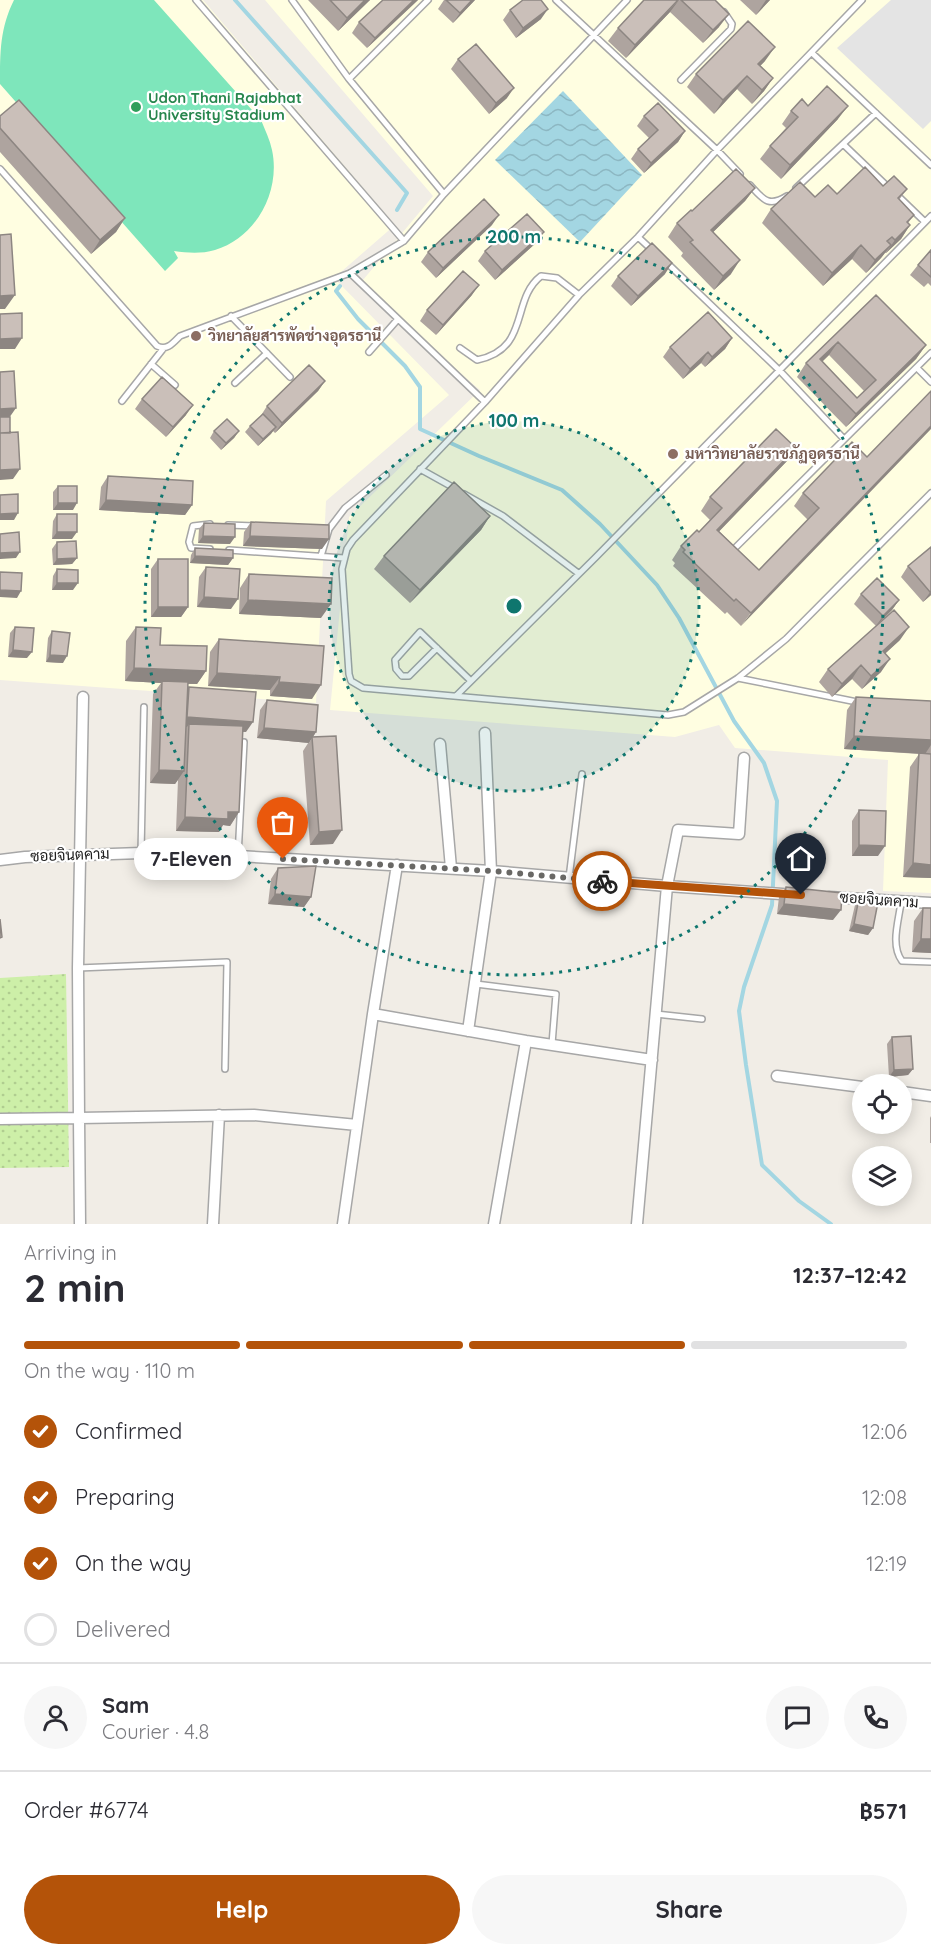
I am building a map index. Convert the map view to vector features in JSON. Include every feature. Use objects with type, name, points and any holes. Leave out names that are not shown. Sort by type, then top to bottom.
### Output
[{"type":"street","points":[[80,1224],[78,968],[83,697]]},
{"type":"street","points":[[468,1030],[492,871],[485,734]]},
{"type":"street","points":[[441,744],[451,868]]},
{"type":"street","points":[[637,1224],[667,886],[678,830],[739,834],[744,758]]},
{"type":"street","name":"ซอยจินตคาม","points":[[0,860],[141,853],[238,856],[451,868],[667,886],[931,903]]},
{"type":"street","points":[[343,1224],[397,865]]},
{"type":"street","points":[[373,1014],[652,1060]]},
{"type":"street","points":[[494,1224],[526,1041]]},
{"type":"street","points":[[777,1076],[852,1086]]},
{"type":"street","points":[[912,1093],[931,1096]]},
{"type":"street","points":[[213,1224],[219,1115]]},
{"type":"street","points":[[0,1119],[254,1115],[357,1125]]},
{"type":"lane","points":[[196,0],[404,241]]},
{"type":"lane","points":[[292,0],[348,80],[444,194]]},
{"type":"lane","points":[[348,80],[428,0]]},
{"type":"lane","points":[[556,0],[717,150],[761,197],[770,202],[777,202],[788,196],[876,113]]},
{"type":"lane","points":[[122,401],[163,349],[180,336],[350,273],[404,241],[444,194],[627,0]]},
{"type":"lane","points":[[862,0],[717,150],[638,237],[579,295],[485,402],[353,540],[344,558],[342,569],[351,681],[363,688],[668,715],[684,712],[738,678],[786,639],[931,493]]},
{"type":"lane","points":[[681,80],[731,29],[732,24],[729,17],[718,6]]},
{"type":"lane","points":[[812,53],[929,162],[931,155]]},
{"type":"lane","points":[[843,144],[925,222]]},
{"type":"lane","points":[[0,170],[157,346],[163,349]]},
{"type":"lane","points":[[456,696],[931,216]]},
{"type":"lane","points":[[638,237],[655,252]]},
{"type":"lane","points":[[663,260],[780,371],[844,440]]},
{"type":"lane","points":[[350,273],[485,402]]},
{"type":"lane","points":[[460,348],[477,360],[497,352],[509,342],[518,327],[528,291],[542,276],[557,278],[579,295]]},
{"type":"lane","points":[[231,316],[291,377]]},
{"type":"lane","points":[[369,352],[398,319]]},
{"type":"lane","points":[[235,383],[267,353]]},
{"type":"lane","points":[[736,547],[931,353]]},
{"type":"lane","points":[[151,364],[175,385]]},
{"type":"lane","points":[[917,368],[931,382]]},
{"type":"lane","points":[[420,469],[503,516],[578,573]]},
{"type":"lane","points":[[321,556],[329,530],[345,508],[386,475]]},
{"type":"lane","points":[[214,524],[193,526],[189,542],[191,548],[214,549]]},
{"type":"lane","points":[[225,525],[260,526]]},
{"type":"lane","points":[[317,529],[329,530]]},
{"type":"lane","points":[[226,550],[344,558]]},
{"type":"lane","points":[[437,648],[409,676],[402,675],[396,669],[394,660],[420,632],[437,648],[471,681]]},
{"type":"lane","points":[[738,678],[867,703]]},
{"type":"lane","points":[[141,853],[144,708]]},
{"type":"lane","points":[[238,856],[244,741]]},
{"type":"lane","points":[[569,878],[582,774]]},
{"type":"lane","points":[[901,902],[896,939],[897,954],[902,961],[931,962]]},
{"type":"lane","points":[[78,968],[227,962],[225,1069]]},
{"type":"lane","points":[[476,984],[556,994],[552,1044]]},
{"type":"lane","points":[[656,1014],[702,1019]]},
{"type":"shaded area","name":"วิทยาลัยสารพัดช่างอุดรธานี","points":[[0,0],[203,0],[395,225],[334,278],[449,395],[326,501],[316,703],[0,680]]},
{"type":"shaded area","name":"มหาวิทยาลัยราชภัฏอุดรธานี","points":[[265,0],[931,0],[931,893],[883,891],[888,760],[735,748],[719,725],[675,737],[330,710],[349,517],[480,390],[358,286],[433,196]]},
{"type":"shaded area","points":[[891,0],[931,0],[931,121],[923,129],[837,48]]},
{"type":"green space","points":[[14,0],[154,0],[261,120],[272,150],[273,181],[269,196],[253,224],[230,244],[215,250],[195,253],[174,251],[178,258],[165,271],[0,84],[3,30]]},
{"type":"green space","points":[[66,974],[69,1167],[0,1168],[0,978]]},
{"type":"water","points":[[563,91],[642,175],[580,242],[495,160]]},
{"type":"building","points":[[330,0],[365,0],[347,18]]},
{"type":"building","points":[[383,0],[414,0],[375,38],[359,22]]},
{"type":"building","points":[[446,0],[472,0],[460,13]]},
{"type":"building","points":[[523,0],[541,0],[548,9],[523,28],[510,10]]},
{"type":"building","points":[[644,0],[678,0],[635,45],[618,28]]},
{"type":"building","points":[[681,0],[715,0],[729,14],[713,30]]},
{"type":"building","points":[[748,21],[775,47],[758,64],[773,78],[762,90],[747,76],[723,100],[696,74]]},
{"type":"building","points":[[476,44],[514,88],[496,103],[458,59]]},
{"type":"building","points":[[827,86],[848,106],[790,165],[770,146],[798,117],[791,111],[802,99],[808,106]]},
{"type":"building","points":[[19,100],[125,218],[100,240],[0,128],[0,116]]},
{"type":"building","points":[[658,103],[685,131],[651,163],[638,149],[658,130],[644,116]]},
{"type":"building","points":[[865,167],[883,186],[894,176],[907,189],[898,198],[914,215],[907,222],[910,225],[895,240],[892,237],[887,241],[891,245],[875,260],[861,245],[832,273],[771,209],[800,182],[815,197],[828,185],[837,194]]},
{"type":"building","points":[[736,169],[755,188],[711,230],[740,260],[723,276],[690,242],[693,240],[677,223]]},
{"type":"building","points":[[484,199],[499,215],[443,268],[428,252]]},
{"type":"building","points":[[527,214],[544,232],[502,270],[485,251]]},
{"type":"building","points":[[11,234],[15,295],[0,296],[0,235]]},
{"type":"building","points":[[652,243],[672,263],[638,296],[618,276]]},
{"type":"building","points":[[931,250],[931,277],[918,265]]},
{"type":"building","points":[[463,271],[479,285],[443,325],[427,310]]},
{"type":"building","points":[[876,295],[926,345],[856,414],[806,363]],"holes":[[[838,342],[876,380],[857,398],[820,359]]]},
{"type":"building","points":[[708,312],[732,338],[712,357],[708,352],[690,369],[670,347]]},
{"type":"building","points":[[22,313],[22,338],[0,339],[0,314]]},
{"type":"building","points":[[309,365],[325,381],[282,423],[267,406]]},
{"type":"building","points":[[14,371],[16,408],[0,409],[0,372]]},
{"type":"building","points":[[162,377],[193,405],[173,427],[142,399]]},
{"type":"building","points":[[931,391],[931,426],[751,613],[736,599],[734,601],[683,552],[685,550],[681,546],[697,530],[699,532],[722,508],[710,497],[776,429],[796,448],[717,530],[759,570],[819,508],[803,493],[852,442],[867,457]]},
{"type":"building","points":[[263,414],[276,427],[263,439],[250,426]]},
{"type":"building","points":[[0,417],[10,417],[10,433],[0,433]]},
{"type":"building","points":[[227,419],[239,431],[226,443],[214,431]]},
{"type":"building","points":[[18,432],[20,469],[0,470],[0,433]]},
{"type":"building","points":[[108,476],[193,481],[192,505],[106,500]]},
{"type":"building","points":[[454,482],[490,516],[420,590],[384,556]]},
{"type":"building","points":[[58,486],[77,486],[77,503],[58,503]]},
{"type":"building","points":[[18,494],[18,513],[0,514],[0,495]]},
{"type":"building","points":[[57,514],[77,514],[77,532],[57,532]]},
{"type":"building","points":[[251,522],[329,525],[329,539],[250,536]]},
{"type":"building","points":[[204,523],[235,524],[235,537],[203,536]]},
{"type":"building","points":[[19,532],[20,552],[0,553],[0,534]]},
{"type":"building","points":[[76,541],[77,558],[57,559],[57,542]]},
{"type":"building","points":[[931,547],[931,591],[930,592],[908,566]]},
{"type":"building","points":[[195,548],[233,550],[233,558],[195,556]]},
{"type":"building","points":[[158,559],[188,559],[188,607],[158,607]]},
{"type":"building","points":[[206,567],[240,569],[238,599],[204,597]]},
{"type":"building","points":[[57,569],[78,570],[78,583],[57,583]]},
{"type":"building","points":[[0,572],[22,573],[21,591],[0,590]]},
{"type":"building","points":[[249,574],[332,578],[331,604],[248,600]]},
{"type":"building","points":[[877,578],[899,600],[883,616],[861,594]]},
{"type":"building","points":[[894,610],[909,627],[883,651],[890,659],[871,676],[861,665],[842,684],[828,669]]},
{"type":"building","points":[[15,627],[34,628],[32,652],[13,650]]},
{"type":"building","points":[[136,627],[161,628],[160,645],[207,646],[206,671],[134,668]]},
{"type":"building","points":[[52,631],[70,633],[67,656],[50,655]]},
{"type":"building","points":[[219,639],[324,646],[321,685],[279,682],[280,677],[217,673]]},
{"type":"building","points":[[162,681],[188,682],[184,771],[159,770]]},
{"type":"building","points":[[189,687],[256,692],[253,722],[187,717]]},
{"type":"building","points":[[856,697],[931,701],[931,740],[854,736]]},
{"type":"building","points":[[267,700],[318,705],[316,732],[264,728]]},
{"type":"building","points":[[189,724],[243,726],[239,812],[228,812],[228,819],[185,817]]},
{"type":"building","points":[[336,736],[342,830],[319,832],[312,737]]},
{"type":"building","points":[[919,753],[931,754],[931,865],[913,863]]},
{"type":"building","points":[[859,810],[886,811],[885,846],[859,845]]},
{"type":"building","points":[[316,866],[311,897],[275,894],[278,868]]},
{"type":"building","points":[[786,887],[842,893],[841,910],[784,904]]},
{"type":"building","points":[[859,898],[878,902],[873,928],[854,924]]},
{"type":"building","points":[[923,908],[931,908],[931,939],[921,939]]},
{"type":"building","points":[[911,1036],[913,1069],[894,1070],[892,1037]]},
{"type":"waterway","points":[[235,0],[407,193],[397,210]]},
{"type":"waterway","points":[[340,286],[336,291],[358,319],[405,366],[420,387],[420,429],[562,490],[600,524],[657,585],[679,618],[734,721],[764,763],[777,801],[772,905],[744,987],[739,1011],[746,1065],[762,1165],[799,1201],[831,1224]]},
{"type":"way so far","points":[[283,859],[492,871],[602,881]]},
{"type":"place","name":"Udon Thani Rajabhat University Stadium","points":[[136,107]]},
{"type":"place","name":"วิทยาลัยสารพัดช่างอุดรธานี","points":[[196,336]]},
{"type":"place","name":"มหาวิทยาลัยราชภัฏอุดรธานี","points":[[673,454]]},
{"type":"place","name":"7-Eleven","points":[[283,859]]},
{"type":"route","points":[[602,881],[801,895]]}]
